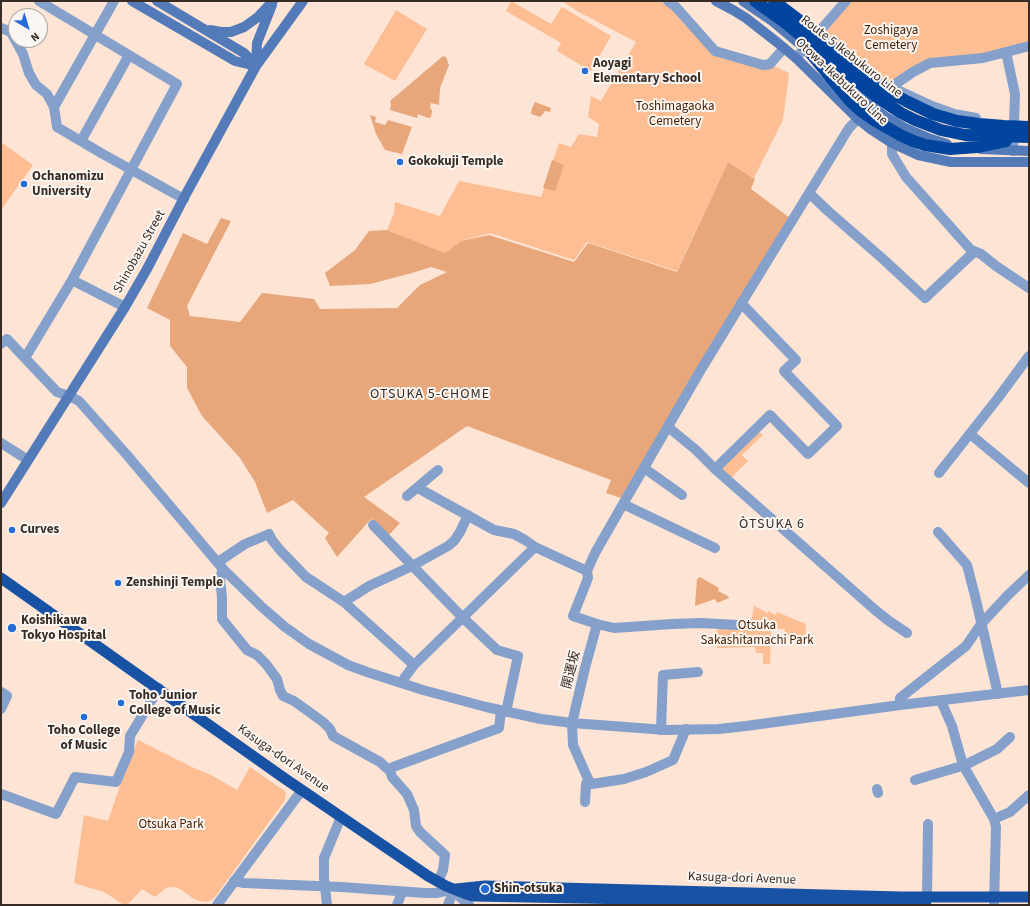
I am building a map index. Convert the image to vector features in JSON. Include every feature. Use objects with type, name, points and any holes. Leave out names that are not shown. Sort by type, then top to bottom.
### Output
[{"type":"highway","name":"Route 5 Ikebukuro Line","points":[[755,1],[783,21],[877,97],[901,113],[915,120],[953,133],[978,136],[1029,137]]},
{"type":"highway","name":"Route 5 Ikebukuro Line","points":[[774,1],[872,80],[908,102],[933,114],[957,121],[1004,126],[1029,126]]},
{"type":"highway","points":[[783,21],[850,101],[874,120],[900,135],[925,145],[950,149],[977,147],[1029,137]]},
{"type":"highway","name":"Kasuga-dori Avenue","points":[[1,578],[341,817],[438,882],[466,894],[473,896],[625,902],[734,900],[994,901],[1029,897]]},
{"type":"highway","name":"Kasuga-dori Avenue","points":[[454,889],[485,886],[820,904],[889,904],[927,901]]},
{"type":"highway","points":[[500,905],[511,897]]},
{"type":"main road","points":[[132,1],[236,62],[256,66]]},
{"type":"main road","points":[[157,1],[244,53],[256,66]]},
{"type":"main road","points":[[192,22],[211,30],[231,32],[244,28],[251,23],[274,1]]},
{"type":"main road","name":"Shinobazu Street","points":[[1,503],[125,307],[147,269],[256,66],[257,43],[274,1]]},
{"type":"main road","points":[[256,66],[303,1]]},
{"type":"main road","name":"Otowa-Ikebukuro Line","points":[[716,1],[746,18],[784,48],[858,119],[892,143],[918,155],[951,162],[1029,162]]},
{"type":"main road","name":"Otowa-Ikebukuro Line","points":[[743,1],[771,20],[871,106],[905,128],[950,145],[975,149],[1029,151]]},
{"type":"main road","name":"Otowa-Ikebukuro Line","points":[[766,1],[814,38],[883,95],[900,106],[926,119],[1013,150]]},
{"type":"street","points":[[25,358],[72,280],[177,84],[39,1]]},
{"type":"street","points":[[54,107],[114,1]]},
{"type":"street","points":[[668,1],[676,7],[715,51],[763,65],[770,64],[784,48]]},
{"type":"street","points":[[796,58],[846,1]]},
{"type":"street","points":[[1,28],[12,34],[23,54],[29,73],[36,84],[47,94],[54,107],[57,127],[184,199]]},
{"type":"street","points":[[737,625],[701,623],[614,628],[573,616],[588,578],[587,571],[602,541],[699,373],[849,128],[891,87],[913,72],[930,63],[983,58],[1029,46]]},
{"type":"street","points":[[1006,52],[1015,94],[1013,150]]},
{"type":"street","points":[[81,141],[129,55]]},
{"type":"street","points":[[891,87],[932,106],[954,114],[1029,126]]},
{"type":"street","points":[[892,143],[892,154],[906,176],[971,250],[981,254],[1029,288]]},
{"type":"street","points":[[809,193],[828,212],[883,259],[925,298],[974,252]]},
{"type":"street","points":[[72,280],[125,307]]},
{"type":"street","points":[[715,469],[770,415],[808,454],[837,426],[784,371],[796,360],[741,303]]},
{"type":"street","points":[[1,344],[7,338],[57,392],[79,401],[221,566],[263,608],[309,644],[348,665],[367,672],[423,690],[541,720],[660,730],[719,729],[900,705],[1029,690]]},
{"type":"street","points":[[939,473],[1029,356]]},
{"type":"street","points":[[668,427],[696,450],[715,469],[871,606],[889,621],[908,633]]},
{"type":"street","points":[[970,434],[1029,484]]},
{"type":"street","points":[[1,442],[28,460]]},
{"type":"street","points":[[644,468],[682,495]]},
{"type":"street","points":[[407,496],[438,470]]},
{"type":"street","points":[[418,488],[494,530],[514,534],[535,547],[587,571]]},
{"type":"street","points":[[623,504],[714,548]]},
{"type":"street","points":[[344,602],[369,586],[412,566],[448,546],[460,532],[468,515]]},
{"type":"street","points":[[373,525],[462,617],[497,650],[518,656],[499,728],[393,767],[390,771]]},
{"type":"street","points":[[938,532],[967,565],[998,694]]},
{"type":"street","points":[[414,665],[344,602],[306,577],[280,550],[269,534],[245,544],[221,566],[220,578],[222,618],[247,650],[257,655],[266,664],[277,679],[283,696],[294,701],[323,722],[330,729],[332,736],[380,762],[390,771],[392,777],[407,794],[414,810],[416,826],[420,832],[445,855],[443,870],[438,882]]},
{"type":"street","points":[[402,683],[405,676],[414,665],[535,547]]},
{"type":"street","points":[[900,705],[900,698],[966,646],[981,624],[1029,575]]},
{"type":"street","name":"開運坂","points":[[588,779],[573,745],[572,723],[597,624]]},
{"type":"street","points":[[660,730],[664,675],[698,672]]},
{"type":"street","points":[[1,794],[56,814],[75,777],[116,782],[129,752],[130,736],[159,688]]},
{"type":"street","points":[[1,692],[7,696],[1,709]]},
{"type":"street","points":[[941,701],[952,726],[963,765],[994,819],[996,827],[994,901]]},
{"type":"street","points":[[588,779],[592,784],[624,778],[646,772],[673,760],[686,729]]},
{"type":"street","points":[[915,780],[963,765],[997,749],[1010,737]]},
{"type":"street","points":[[586,802],[586,784],[588,779]]},
{"type":"street","points":[[217,905],[302,790]]},
{"type":"street","points":[[994,819],[1010,812],[1029,795]]},
{"type":"street","points":[[327,905],[324,858],[341,817]]},
{"type":"street","points":[[927,901],[928,824]]},
{"type":"street","points":[[234,881],[244,883],[402,892],[436,893],[454,889]]},
{"type":"street","points":[[448,905],[454,889]]},
{"type":"street","points":[[454,889],[469,905]]},
{"type":"street","points":[[397,905],[402,892]]},
{"type":"green space","points":[[511,1],[551,24],[562,7],[611,36],[591,71],[557,51],[561,43],[506,11]]},
{"type":"green space","name":"Toshimagaoka Cemetery","points":[[562,1],[661,1],[675,11],[714,54],[774,66],[789,73],[783,120],[754,178],[728,162],[677,271],[587,242],[574,260],[490,233],[461,241],[445,253],[387,230],[394,213],[395,202],[440,216],[459,181],[541,197],[559,143],[571,147],[579,134],[597,137],[599,124],[588,117],[591,96],[601,101],[636,42],[577,11]]},
{"type":"green space","name":"Zoshigaya Cemetery","points":[[848,1],[1029,1],[1029,44],[979,56],[928,61],[891,85],[869,70],[824,31]]},
{"type":"green space","points":[[396,10],[427,29],[395,81],[364,64]]},
{"type":"green space","points":[[1,142],[33,165],[1,210]]},
{"type":"green space","points":[[756,429],[763,435],[742,455],[748,461],[728,481],[715,469]]},
{"type":"green space","name":"Otsuka Sakashitamachi Park","points":[[754,606],[768,613],[768,611],[776,615],[777,612],[806,624],[805,639],[784,638],[785,629],[771,629],[770,664],[763,664],[763,653],[756,653],[755,647],[717,648],[717,628],[740,627],[748,623],[752,617]]},
{"type":"green space","name":"Otsuka Park","points":[[138,740],[211,775],[237,790],[250,767],[286,792],[285,800],[212,900],[206,902],[200,901],[194,899],[180,889],[171,887],[166,888],[155,897],[142,889],[127,905],[124,905],[104,892],[74,883],[84,815],[108,821],[125,771]]},
{"type":"shaded area","points":[[443,56],[446,57],[449,65],[440,88],[439,105],[431,103],[431,117],[428,118],[418,114],[417,118],[390,110],[390,101]]},
{"type":"shaded area","points":[[535,102],[551,108],[550,112],[545,111],[540,117],[531,114]]},
{"type":"shaded area","points":[[370,115],[376,117],[375,122],[385,125],[388,120],[412,127],[402,154],[385,150],[376,134]]},
{"type":"shaded area","points":[[552,160],[564,165],[555,191],[543,188]]},
{"type":"shaded area","points":[[728,162],[755,179],[751,189],[790,218],[621,498],[606,493],[611,480],[467,426],[364,497],[400,523],[389,535],[371,519],[337,557],[325,538],[329,533],[293,500],[267,513],[255,482],[240,458],[202,416],[187,388],[187,367],[170,346],[170,320],[147,308],[183,233],[207,244],[221,218],[231,221],[187,306],[190,316],[240,322],[262,293],[314,299],[320,309],[397,308],[420,285],[447,272],[431,267],[370,284],[330,286],[325,273],[355,250],[369,231],[387,230],[445,253],[461,241],[489,235],[574,262],[588,243],[677,272]]},
{"type":"shaded area","points":[[700,577],[719,588],[718,591],[729,598],[717,603],[715,599],[695,606],[697,579]]},
{"type":"place","name":"Aoyagi Elementary School","points":[[585,71]]},
{"type":"place","name":"Gokokuji Temple","points":[[400,162]]},
{"type":"place","name":"Ochanomizu University","points":[[24,184]]},
{"type":"place","name":"Curves","points":[[12,530]]},
{"type":"place","name":"Zenshinji Temple","points":[[118,583]]},
{"type":"place","name":"Koishikawa Tokyo Hospital","points":[[12,628]]},
{"type":"place","name":"Toho Junior College of Music","points":[[121,703]]},
{"type":"place","name":"Toho College of Music","points":[[84,717]]},
{"type":"place","name":"Shin-otsuka","points":[[485,889]]},
{"type":"district","name":"OTSUKA 5-CHOME","points":[[430,395]]},
{"type":"district","name":"ÒTSUKA 6","points":[[772,525]]}]
